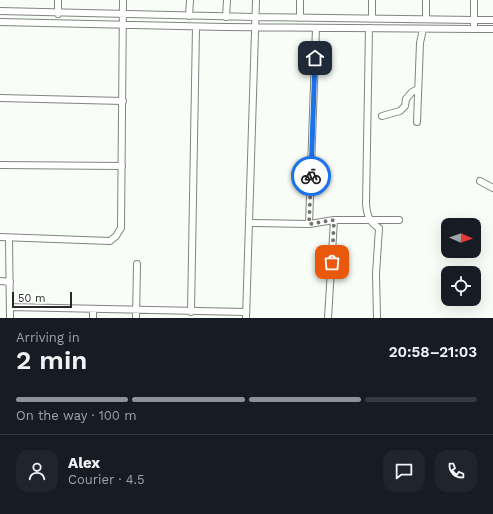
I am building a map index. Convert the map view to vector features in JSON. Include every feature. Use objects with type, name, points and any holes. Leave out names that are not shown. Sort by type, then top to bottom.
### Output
[{"type":"street","points":[[58,0],[58,14]]},
{"type":"street","points":[[0,238],[110,241],[116,236],[121,228],[123,0]]},
{"type":"street","points":[[190,0],[190,16]]},
{"type":"street","points":[[226,17],[227,0]]},
{"type":"street","points":[[10,308],[136,310],[246,315],[256,0]]},
{"type":"street","points":[[300,0],[300,18]]},
{"type":"street","points":[[372,0],[372,19]]},
{"type":"street","points":[[426,0],[426,20]]},
{"type":"street","points":[[474,0],[474,29]]},
{"type":"street","points":[[0,12],[256,18],[493,20]]},
{"type":"street","points":[[0,22],[196,27],[493,29]]},
{"type":"street","points":[[191,312],[196,27]]},
{"type":"street","points":[[309,224],[316,28]]},
{"type":"street","points":[[369,28],[366,204],[372,225],[379,228],[376,274],[376,318]]},
{"type":"street","points":[[417,122],[420,43],[423,29]]},
{"type":"street","points":[[382,116],[400,111],[405,106],[406,99],[412,92],[418,89]]},
{"type":"street","points":[[0,98],[123,101]]},
{"type":"street","points":[[403,107],[418,106]]},
{"type":"street","points":[[0,165],[122,166]]},
{"type":"street","points":[[480,181],[493,188]]},
{"type":"street","points":[[249,223],[309,224],[334,220],[400,220]]},
{"type":"street","points":[[328,318],[334,220]]},
{"type":"street","points":[[9,238],[10,318]]},
{"type":"street","points":[[136,318],[137,264]]},
{"type":"street","points":[[0,282],[10,282]]},
{"type":"street","points":[[93,309],[93,318]]},
{"type":"way so far","points":[[311,176],[309,224],[334,220],[332,262]]},
{"type":"route","points":[[311,176],[315,58]]}]
